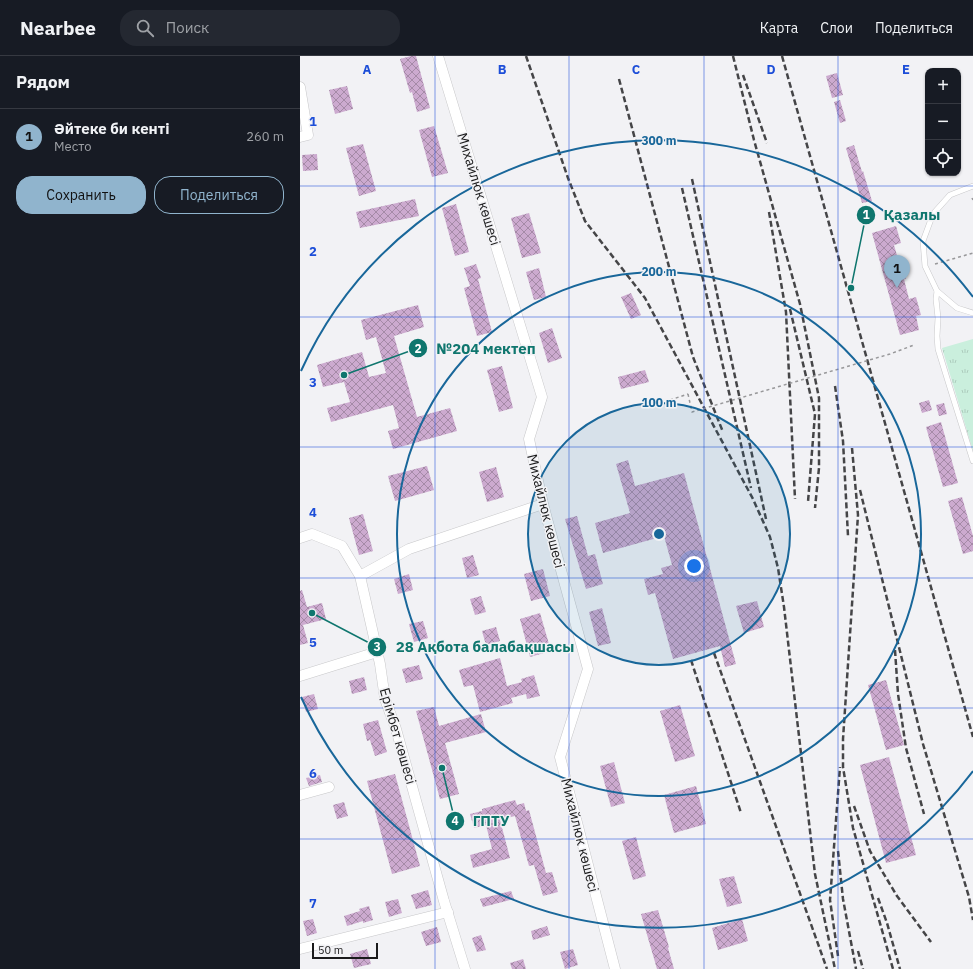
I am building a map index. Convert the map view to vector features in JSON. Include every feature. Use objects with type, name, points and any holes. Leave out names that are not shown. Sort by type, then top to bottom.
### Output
[{"type":"street","name":"Михайлюк көшесі","points":[[438,56],[542,397],[529,439],[544,504],[588,669],[560,757],[614,969]]},
{"type":"street","points":[[300,87],[308,135],[300,137]]},
{"type":"street","points":[[360,576],[409,549],[544,504]]},
{"type":"street","name":"Ерімбет көшесі","points":[[300,538],[312,534],[342,546],[360,576],[377,652],[385,699],[396,729],[465,969]]},
{"type":"street","points":[[300,676],[377,652]]},
{"type":"street","points":[[300,795],[329,787]]},
{"type":"street","points":[[300,949],[448,912]]},
{"type":"lane","points":[[973,186],[950,195],[933,214],[923,241],[924,266],[937,292],[957,308],[973,313]]},
{"type":"lane","points":[[937,292],[938,349],[973,461]]},
{"type":"path","points":[[935,264],[973,253]]},
{"type":"path","points":[[670,400],[688,394],[692,412],[914,346]]},
{"type":"green space","points":[[973,339],[973,451],[942,348]]},
{"type":"building","points":[[416,56],[430,108],[417,112],[412,92],[410,93],[400,59]]},
{"type":"building","points":[[837,73],[843,95],[832,98],[826,76]]},
{"type":"building","points":[[347,86],[353,109],[335,114],[329,90]]},
{"type":"building","points":[[840,100],[846,121],[840,123],[834,102]]},
{"type":"building","points":[[434,126],[448,173],[432,177],[419,130]]},
{"type":"building","points":[[363,144],[376,191],[359,196],[346,148]]},
{"type":"building","points":[[854,145],[872,201],[862,203],[846,148]]},
{"type":"building","points":[[317,154],[318,170],[303,171],[302,155]]},
{"type":"building","points":[[415,199],[419,216],[360,228],[356,212]]},
{"type":"building","points":[[456,204],[469,252],[455,256],[442,208]]},
{"type":"building","points":[[529,213],[541,253],[522,258],[511,218]]},
{"type":"building","points":[[896,226],[901,243],[894,245],[900,266],[902,265],[906,279],[904,279],[909,299],[916,297],[921,315],[916,316],[919,330],[900,335],[872,233]]},
{"type":"building","points":[[476,264],[481,278],[478,279],[492,332],[477,336],[464,288],[470,286],[464,268]]},
{"type":"building","points":[[539,268],[546,297],[534,300],[526,272]]},
{"type":"building","points":[[631,293],[641,315],[631,319],[621,297]]},
{"type":"building","points":[[418,305],[424,327],[394,336],[417,417],[450,408],[457,431],[393,449],[388,431],[399,428],[393,405],[331,422],[327,408],[350,402],[344,382],[323,387],[317,365],[362,352],[369,377],[386,373],[376,337],[366,340],[361,320]]},
{"type":"building","points":[[552,328],[562,358],[548,363],[539,333]]},
{"type":"building","points":[[502,366],[513,408],[499,412],[487,370]]},
{"type":"building","points":[[645,370],[649,382],[621,389],[618,377]]},
{"type":"building","points":[[929,400],[932,410],[922,413],[919,403]]},
{"type":"building","points":[[944,403],[947,414],[939,416],[936,405]]},
{"type":"building","points":[[941,422],[958,483],[943,487],[926,427]]},
{"type":"building","points":[[628,460],[635,486],[684,473],[736,664],[725,667],[720,646],[673,659],[655,593],[648,595],[644,579],[663,574],[661,568],[672,565],[664,536],[603,553],[595,523],[630,513],[616,464]]},
{"type":"building","points":[[427,466],[434,490],[395,501],[388,476]]},
{"type":"building","points":[[496,467],[504,497],[487,502],[479,472]]},
{"type":"building","points":[[962,497],[973,536],[973,551],[963,554],[948,501]]},
{"type":"building","points":[[363,514],[373,551],[359,555],[349,518]]},
{"type":"building","points":[[577,516],[588,556],[595,554],[603,584],[586,589],[565,519]]},
{"type":"building","points":[[473,555],[479,575],[467,578],[462,558]]},
{"type":"building","points":[[543,569],[550,596],[531,601],[524,574]]},
{"type":"building","points":[[409,574],[413,590],[398,594],[394,579]]},
{"type":"building","points":[[302,590],[307,607],[322,603],[326,619],[303,625],[308,643],[300,645],[300,591]]},
{"type":"building","points":[[481,596],[486,612],[475,615],[470,599]]},
{"type":"building","points":[[757,601],[764,627],[744,633],[736,606]]},
{"type":"building","points":[[602,608],[611,643],[598,646],[589,612]]},
{"type":"building","points":[[540,613],[551,651],[530,657],[520,619]]},
{"type":"building","points":[[423,621],[428,638],[414,642],[409,624]]},
{"type":"building","points":[[496,627],[500,641],[486,645],[482,631]]},
{"type":"building","points":[[500,658],[507,686],[522,682],[521,679],[534,675],[540,696],[527,699],[526,694],[511,698],[513,703],[480,712],[473,685],[464,687],[459,670]]},
{"type":"building","points":[[419,665],[423,679],[406,683],[402,669]]},
{"type":"building","points":[[364,677],[367,690],[352,694],[349,681]]},
{"type":"building","points":[[886,680],[904,745],[886,750],[868,685]]},
{"type":"building","points":[[314,694],[318,709],[306,712],[302,697]]},
{"type":"building","points":[[680,705],[695,756],[675,762],[660,711]]},
{"type":"building","points":[[434,707],[439,726],[481,714],[486,732],[445,743],[459,794],[440,799],[416,711]]},
{"type":"building","points":[[378,720],[387,752],[375,756],[370,740],[367,741],[363,724]]},
{"type":"building","points":[[889,757],[916,855],[886,863],[860,765]]},
{"type":"building","points":[[614,762],[625,803],[611,807],[600,766]]},
{"type":"building","points":[[395,774],[420,866],[392,874],[367,781]]},
{"type":"building","points":[[320,775],[322,782],[309,786],[306,778]]},
{"type":"building","points":[[696,786],[706,824],[674,833],[664,795]]},
{"type":"building","points":[[515,800],[517,805],[524,803],[526,811],[529,810],[546,873],[552,872],[558,892],[543,896],[534,865],[529,866],[515,816],[500,820],[510,858],[473,868],[470,855],[492,849],[486,825],[474,828],[470,814],[482,811],[482,809]]},
{"type":"building","points":[[344,802],[348,816],[337,819],[333,805]]},
{"type":"building","points":[[636,837],[646,876],[633,880],[622,841]]},
{"type":"building","points":[[734,876],[742,903],[727,907],[719,879]]},
{"type":"building","points":[[428,890],[432,905],[416,909],[411,895]]},
{"type":"building","points":[[511,891],[514,899],[483,907],[480,899]]},
{"type":"building","points":[[398,899],[402,913],[389,917],[385,902]]},
{"type":"building","points":[[369,906],[373,920],[363,923],[363,921],[347,926],[344,916],[360,911],[359,909]]},
{"type":"building","points":[[658,910],[674,969],[657,969],[641,914]]},
{"type":"building","points":[[313,919],[317,933],[307,936],[303,921]]},
{"type":"building","points":[[742,919],[748,941],[718,950],[712,928]]},
{"type":"building","points":[[547,926],[550,935],[533,940],[531,931]]},
{"type":"building","points":[[437,927],[441,942],[426,946],[421,932]]},
{"type":"building","points":[[481,935],[486,950],[477,952],[472,938]]},
{"type":"building","points":[[367,949],[371,964],[354,968],[350,954]]},
{"type":"building","points":[[573,949],[578,965],[565,969],[560,952]]},
{"type":"building","points":[[523,959],[526,969],[512,969],[510,963]]},
{"type":"railway","points":[[526,56],[568,178],[585,221],[645,298],[753,499],[770,537],[778,568],[784,607],[815,874],[835,969]]},
{"type":"railway","points":[[733,56],[754,140],[800,304],[819,398],[819,468],[815,508]]},
{"type":"railway","points":[[782,56],[973,737]]},
{"type":"railway","points":[[743,75],[767,143]]},
{"type":"railway","points":[[619,79],[693,357],[723,432]]},
{"type":"railway","points":[[692,179],[766,519]]},
{"type":"railway","points":[[682,188],[751,488]]},
{"type":"railway","points":[[769,212],[786,312],[795,499]]},
{"type":"railway","points":[[790,309],[815,414],[808,502]]},
{"type":"railway","points":[[835,386],[843,441],[848,536]]},
{"type":"railway","points":[[852,448],[858,515],[843,739],[843,767],[853,828],[893,969]]},
{"type":"railway","points":[[860,490],[923,744],[969,897],[973,920]]},
{"type":"railway","points":[[895,650],[898,694],[906,748],[924,814]]},
{"type":"railway","points":[[714,653],[827,969]]},
{"type":"railway","points":[[691,660],[741,813]]},
{"type":"railway","points":[[838,956],[830,900],[840,767]]},
{"type":"railway","points":[[854,806],[870,851],[897,896],[931,942]]},
{"type":"railway","points":[[838,851],[843,899],[856,969]]},
{"type":"railway","points":[[878,898],[900,969]]},
{"type":"railway","points":[[858,951],[863,969]]},
{"type":"place","name":"Қазалы","points":[[851,288]]},
{"type":"place","name":"Әйтеке би кенті","points":[[897,288]]},
{"type":"place","name":"№204 мектеп","points":[[344,375]]},
{"type":"place","name":"28 Ақбота балабақшасы","points":[[312,613]]},
{"type":"place","name":"ГПТУ","points":[[442,768]]}]
